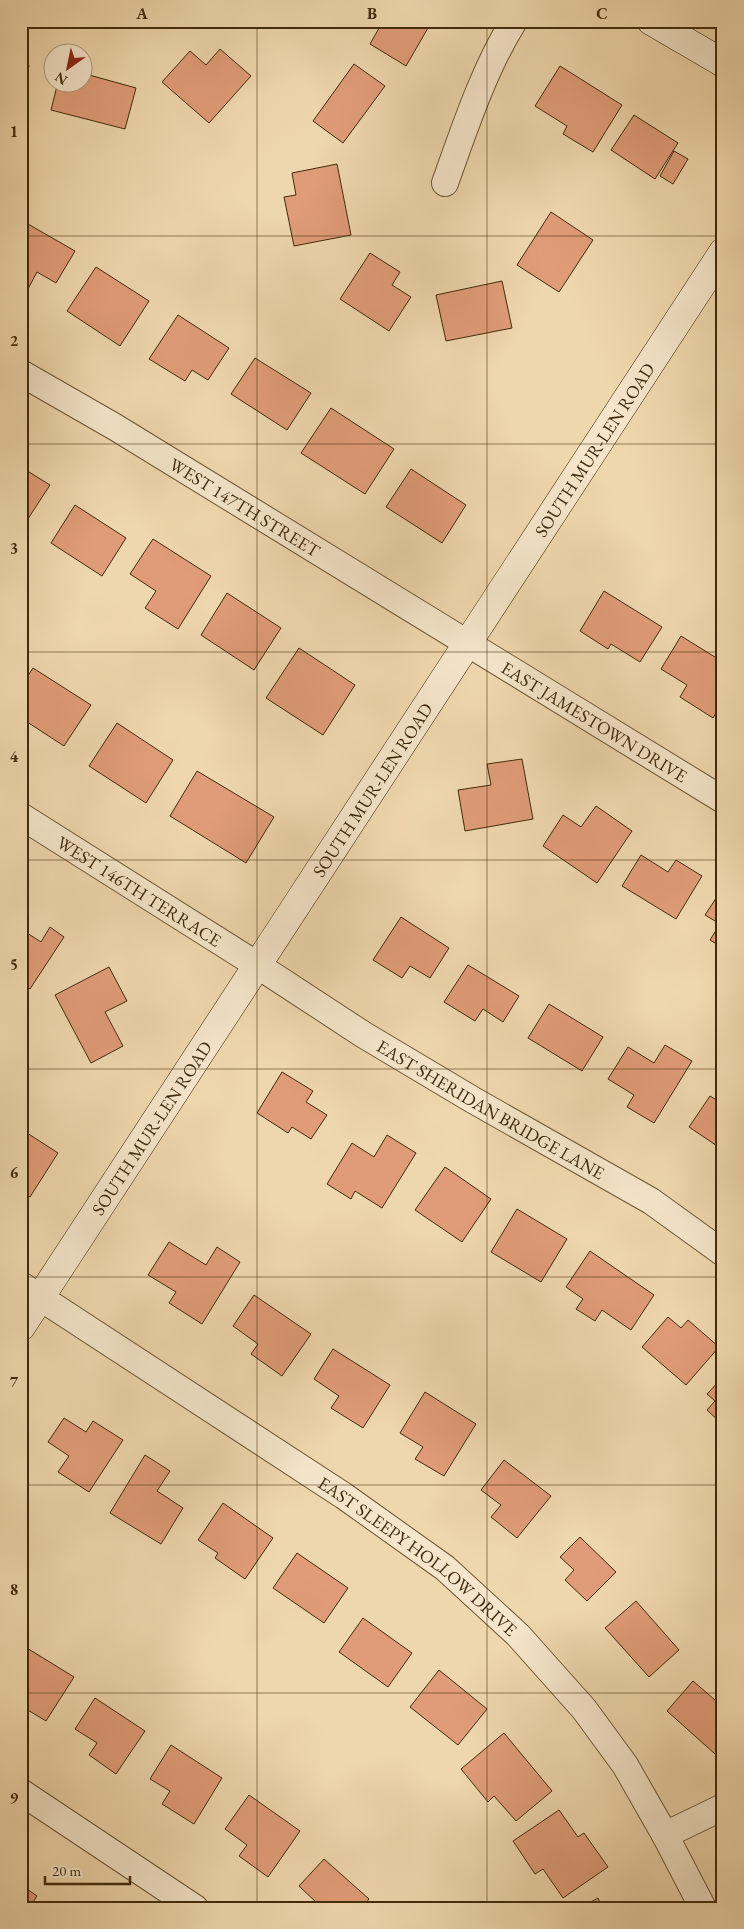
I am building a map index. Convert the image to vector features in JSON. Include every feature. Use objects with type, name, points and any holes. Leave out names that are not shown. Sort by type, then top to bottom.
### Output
[{"type":"main road","points":[[651,21],[723,63]]},
{"type":"main road","name":"SOUTH MUR-LEN ROAD","points":[[21,1327],[31,1291],[258,965],[723,252]]},
{"type":"street","points":[[445,183],[490,68],[514,21]]},
{"type":"street","name":"WEST 147TH STREET","points":[[21,374],[131,437],[467,643]]},
{"type":"street","name":"EAST JAMESTOWN DRIVE","points":[[467,643],[723,800]]},
{"type":"street","name":"WEST 146TH TERRACE","points":[[21,816],[258,965]]},
{"type":"street","name":"EAST SHERIDAN BRIDGE LANE","points":[[258,965],[364,1035],[473,1100],[651,1201],[723,1253]]},
{"type":"street","name":"EAST SLEEPY HOLLOW DRIVE","points":[[31,1291],[344,1496],[445,1568],[518,1634],[584,1709],[625,1765],[665,1835],[703,1908]]},
{"type":"street","points":[[21,1792],[195,1908]]},
{"type":"street","points":[[665,1835],[723,1807]]},
{"type":"building","points":[[383,21],[432,21],[406,66],[370,44]]},
{"type":"building","points":[[21,22],[29,67],[21,69]]},
{"type":"building","points":[[220,49],[251,76],[209,123],[162,82],[190,51],[206,65]]},
{"type":"building","points":[[354,64],[385,86],[343,143],[313,121]]},
{"type":"building","points":[[560,66],[622,105],[593,152],[563,134],[567,126],[535,106]]},
{"type":"building","points":[[92,76],[136,88],[125,129],[51,110],[56,92],[92,92]]},
{"type":"building","points":[[634,115],[678,143],[655,179],[611,150]]},
{"type":"building","points":[[674,151],[688,159],[673,184],[660,176]]},
{"type":"building","points":[[337,164],[351,235],[294,246],[284,197],[296,195],[292,173]]},
{"type":"building","points":[[551,212],[593,240],[559,292],[517,265]]},
{"type":"building","points":[[21,220],[75,251],[56,283],[37,272],[28,289],[21,285]]},
{"type":"building","points":[[370,253],[400,272],[392,285],[411,297],[389,331],[340,299]]},
{"type":"building","points":[[96,267],[149,301],[120,346],[67,311]]},
{"type":"building","points":[[502,281],[512,328],[446,341],[436,295]]},
{"type":"building","points":[[178,315],[229,348],[208,380],[192,370],[185,381],[149,359]]},
{"type":"building","points":[[255,358],[311,393],[287,430],[231,394]]},
{"type":"building","points":[[331,408],[394,449],[365,494],[301,453]]},
{"type":"building","points":[[21,467],[50,485],[24,525],[21,523]]},
{"type":"building","points":[[411,469],[466,505],[442,543],[386,507]]},
{"type":"building","points":[[75,505],[126,538],[102,576],[51,543]]},
{"type":"building","points":[[153,539],[211,576],[178,629],[145,608],[156,591],[130,574]]},
{"type":"building","points":[[604,591],[662,627],[640,662],[611,644],[608,649],[580,631]]},
{"type":"building","points":[[227,593],[281,628],[254,670],[201,635]]},
{"type":"building","points":[[681,636],[723,662],[723,702],[713,718],[680,697],[687,685],[661,669]]},
{"type":"building","points":[[299,648],[355,685],[323,735],[266,698]]},
{"type":"building","points":[[33,668],[91,705],[64,746],[21,718],[21,686]]},
{"type":"building","points":[[117,723],[173,760],[146,803],[89,766]]},
{"type":"building","points":[[522,759],[533,819],[465,831],[458,790],[491,785],[487,764]]},
{"type":"building","points":[[197,771],[274,817],[246,863],[170,816]]},
{"type":"building","points":[[596,806],[632,831],[597,883],[543,846],[563,815],[581,827]]},
{"type":"building","points":[[641,855],[668,872],[676,860],[702,876],[676,919],[622,886]]},
{"type":"building","points":[[722,889],[723,948],[710,940],[720,924],[705,915]]},
{"type":"building","points":[[401,917],[449,948],[430,978],[410,966],[402,978],[373,960]]},
{"type":"building","points":[[50,927],[64,937],[30,989],[21,983],[21,929],[41,942]]},
{"type":"building","points":[[468,965],[519,996],[503,1022],[483,1009],[475,1021],[444,1002]]},
{"type":"building","points":[[109,967],[127,1001],[105,1012],[123,1046],[91,1063],[55,995]]},
{"type":"building","points":[[549,1004],[603,1037],[582,1071],[528,1038]]},
{"type":"building","points":[[665,1045],[692,1061],[654,1123],[627,1107],[634,1095],[608,1079],[628,1047],[654,1063]]},
{"type":"building","points":[[282,1072],[313,1091],[306,1102],[327,1115],[311,1139],[292,1127],[288,1133],[257,1113]]},
{"type":"building","points":[[710,1096],[723,1104],[723,1150],[689,1127]]},
{"type":"building","points":[[21,1129],[58,1153],[30,1197],[21,1191]]},
{"type":"building","points":[[387,1135],[416,1153],[382,1208],[355,1191],[351,1199],[327,1184],[352,1143],[374,1157]]},
{"type":"building","points":[[445,1167],[491,1199],[462,1242],[415,1210]]},
{"type":"building","points":[[517,1209],[567,1239],[541,1282],[491,1252]]},
{"type":"building","points":[[169,1242],[206,1265],[217,1247],[240,1262],[202,1324],[169,1303],[176,1292],[148,1275]]},
{"type":"building","points":[[590,1251],[654,1295],[631,1330],[602,1310],[595,1321],[576,1309],[583,1299],[566,1287]]},
{"type":"building","points":[[254,1295],[311,1334],[282,1376],[251,1354],[258,1344],[233,1326]]},
{"type":"building","points":[[668,1317],[681,1328],[688,1320],[719,1347],[686,1385],[642,1347]]},
{"type":"building","points":[[333,1349],[390,1385],[363,1428],[331,1408],[339,1396],[314,1379]]},
{"type":"building","points":[[723,1377],[723,1425],[707,1410],[715,1401],[707,1394]]},
{"type":"building","points":[[425,1392],[476,1424],[444,1476],[415,1459],[423,1447],[400,1433]]},
{"type":"building","points":[[64,1418],[86,1432],[93,1421],[123,1440],[89,1492],[58,1472],[69,1456],[48,1442]]},
{"type":"building","points":[[145,1455],[170,1471],[157,1491],[183,1508],[161,1544],[110,1513]]},
{"type":"building","points":[[504,1460],[551,1496],[517,1538],[491,1517],[501,1505],[481,1490]]},
{"type":"building","points":[[223,1503],[273,1538],[245,1579],[215,1558],[218,1553],[198,1540]]},
{"type":"building","points":[[580,1537],[616,1572],[587,1601],[565,1580],[574,1570],[560,1557]]},
{"type":"building","points":[[297,1553],[348,1588],[324,1623],[273,1588]]},
{"type":"building","points":[[636,1601],[679,1650],[649,1677],[605,1628]]},
{"type":"building","points":[[363,1618],[412,1653],[388,1687],[339,1652]]},
{"type":"building","points":[[22,1645],[74,1677],[46,1721],[21,1706],[21,1695],[25,1690],[21,1688]]},
{"type":"building","points":[[439,1670],[487,1709],[458,1745],[410,1707]]},
{"type":"building","points":[[693,1681],[723,1707],[723,1746],[715,1754],[667,1711]]},
{"type":"building","points":[[95,1698],[145,1731],[116,1774],[89,1755],[97,1743],[75,1729]]},
{"type":"building","points":[[504,1733],[552,1791],[516,1821],[494,1796],[488,1802],[461,1769]]},
{"type":"building","points":[[171,1745],[222,1778],[194,1824],[162,1804],[170,1791],[150,1779]]},
{"type":"building","points":[[249,1795],[300,1831],[268,1877],[239,1856],[247,1845],[225,1829]]},
{"type":"building","points":[[559,1810],[578,1837],[584,1833],[608,1867],[563,1898],[543,1869],[535,1874],[513,1841]]},
{"type":"building","points":[[324,1859],[369,1899],[362,1908],[313,1908],[317,1903],[299,1886]]},
{"type":"building","points":[[21,1885],[37,1896],[29,1908],[21,1908]]},
{"type":"building","points":[[598,1898],[603,1908],[580,1908]]}]
